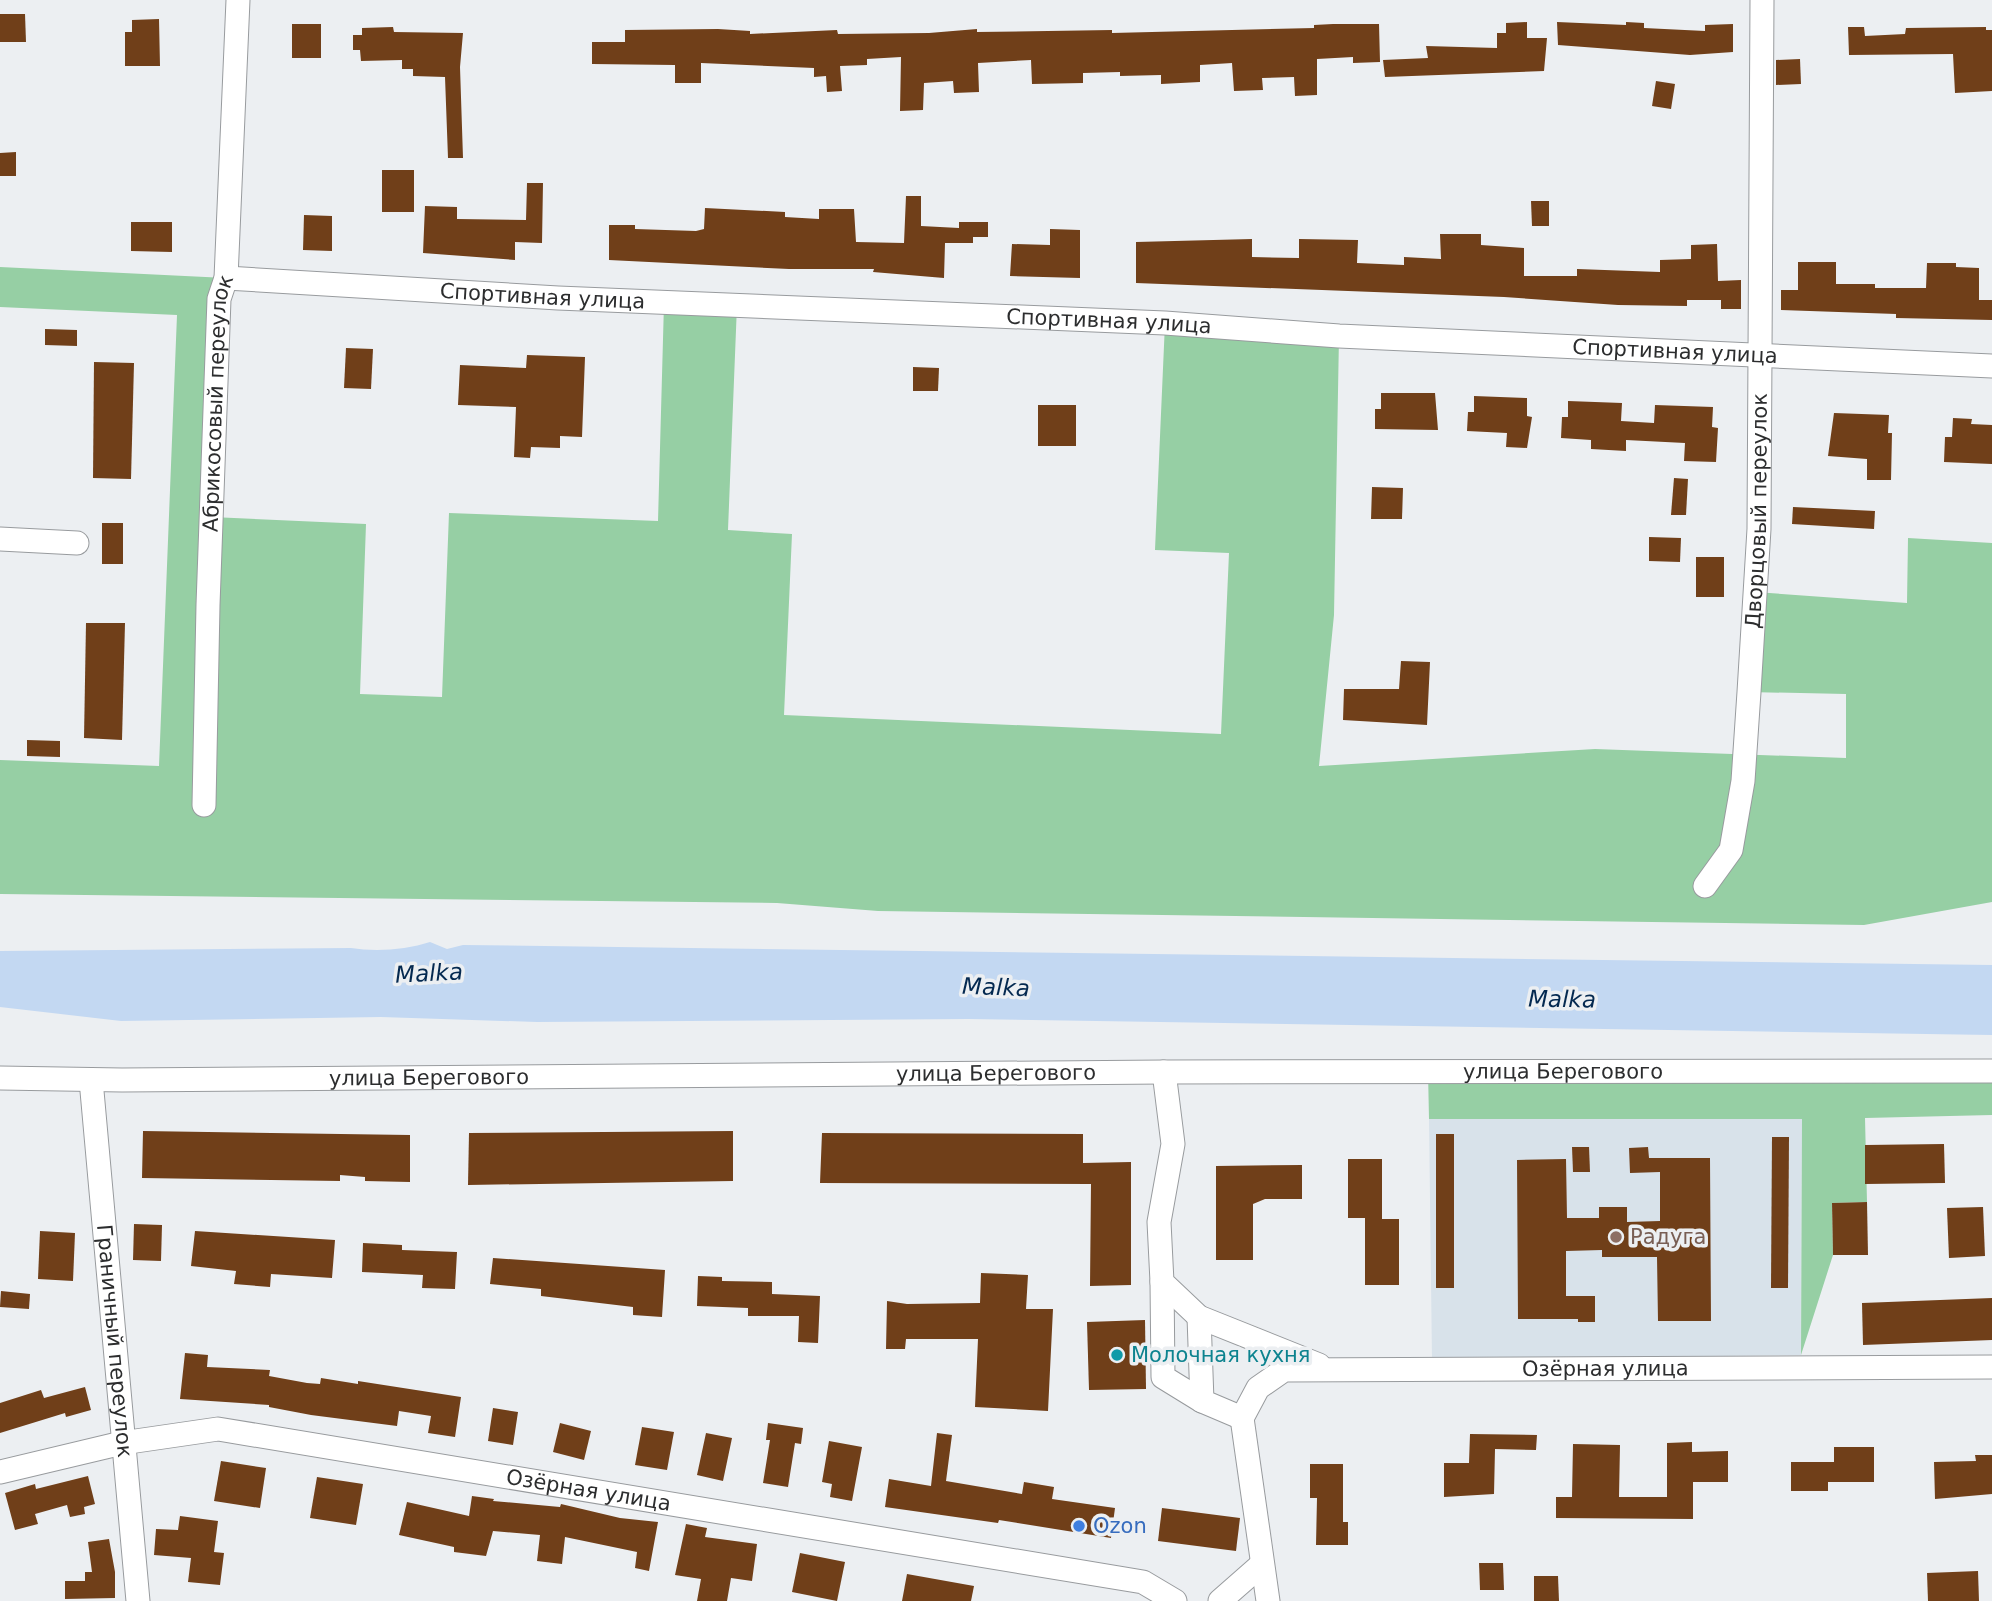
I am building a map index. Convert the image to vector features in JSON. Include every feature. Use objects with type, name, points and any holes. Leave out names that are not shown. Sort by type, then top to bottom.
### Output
[{"type":"street","name":"Абрикосовый переулок","points":[[205,805],[208,606],[219,299],[226,278],[238,0]]},
{"type":"street","name":"Дворцовый переулок","points":[[1705,886],[1731,850],[1743,782],[1759,529],[1762,0]]},
{"type":"street","name":"Спортивная улица","points":[[226,278],[571,298],[1151,323],[1339,336],[1992,366]]},
{"type":"street","points":[[0,539],[77,543]]},
{"type":"street","name":"улица Берегового","points":[[0,1078],[91,1080],[1164,1072],[1992,1071]]},
{"type":"street","points":[[1164,1072],[1173,1144],[1159,1222],[1163,1377],[1202,1401],[1242,1418],[1268,1601]]},
{"type":"street","name":"Граничный переулок","points":[[91,1080],[138,1601]]},
{"type":"street","points":[[1162,1282],[1199,1317],[1334,1371]]},
{"type":"street","points":[[1199,1317],[1202,1401]]},
{"type":"street","name":"Озёрная улица","points":[[1242,1418],[1258,1388],[1284,1370],[1992,1367]]},
{"type":"street","name":"Озёрная улица","points":[[0,1472],[122,1443],[218,1429],[1143,1582],[1175,1601]]},
{"type":"street","points":[[1220,1601],[1261,1565]]},
{"type":"shaded area","name":"Радуга","points":[[1429,1119],[1802,1119],[1801,1355],[1432,1360]]},
{"type":"green space","points":[[0,267],[226,278],[212,517],[366,524],[360,694],[442,697],[449,513],[658,521],[664,303],[737,305],[728,530],[792,534],[784,715],[1221,734],[1229,553],[1155,550],[1165,323],[1339,336],[1334,615],[1319,766],[1595,749],[1846,758],[1846,694],[1749,692],[1755,592],[1907,603],[1908,538],[1992,543],[1992,902],[1864,925],[878,911],[777,903],[0,894],[0,760],[159,766],[177,315],[0,307]]},
{"type":"green space","points":[[1428,1071],[1992,1071],[1992,1115],[1865,1118],[1867,1202],[1832,1203],[1833,1255],[1801,1355],[1802,1119],[1429,1119]]},
{"type":"water","name":"Malka","points":[[430,942],[447,949],[463,945],[1992,965],[1992,1035],[968,1019],[537,1022],[381,1017],[121,1021],[0,1007],[0,951],[380,950]]},
{"type":"building","points":[[0,14],[25,14],[26,42],[0,42]]},
{"type":"building","points":[[159,19],[160,66],[125,66],[125,32],[132,32],[132,20]]},
{"type":"building","points":[[1527,22],[1527,38],[1547,38],[1544,71],[1385,77],[1383,60],[1428,58],[1426,46],[1497,48],[1497,33],[1506,33],[1506,23]]},
{"type":"building","points":[[1557,22],[1626,25],[1626,22],[1644,23],[1644,28],[1705,31],[1705,25],[1733,24],[1733,52],[1690,55],[1558,45]]},
{"type":"building","points":[[292,24],[321,24],[321,58],[292,58]]},
{"type":"building","points":[[1379,24],[1380,62],[1353,63],[1353,57],[1317,59],[1317,95],[1295,96],[1294,77],[1262,78],[1263,90],[1234,91],[1232,63],[1200,65],[1200,82],[1161,84],[1161,75],[1120,76],[1120,72],[1083,73],[1083,83],[1032,84],[1031,60],[978,63],[979,92],[954,93],[953,81],[924,83],[923,110],[900,111],[901,57],[867,59],[867,65],[840,66],[842,91],[827,92],[826,76],[814,77],[814,68],[701,63],[701,83],[675,83],[675,65],[592,64],[592,42],[625,42],[625,30],[718,29],[750,31],[750,34],[837,30],[838,34],[929,33],[977,29],[977,32],[1112,30],[1112,33],[1314,28],[1314,25]]},
{"type":"building","points":[[393,27],[394,32],[463,33],[460,67],[463,158],[448,158],[445,77],[413,76],[413,69],[402,69],[402,60],[361,61],[360,50],[353,50],[353,35],[362,35],[362,28]]},
{"type":"building","points":[[1848,27],[1864,27],[1865,36],[1905,34],[1906,28],[1986,27],[1986,30],[1992,30],[1992,91],[1955,93],[1953,54],[1849,55]]},
{"type":"building","points":[[1800,59],[1801,84],[1776,85],[1776,60]]},
{"type":"building","points":[[1656,81],[1675,84],[1671,109],[1652,106]]},
{"type":"building","points":[[16,152],[16,176],[0,176],[0,153]]},
{"type":"building","points":[[382,170],[414,170],[414,212],[382,212]]},
{"type":"building","points":[[527,183],[543,183],[542,243],[515,242],[515,260],[423,253],[425,206],[457,207],[457,219],[526,220]]},
{"type":"building","points":[[906,196],[921,196],[921,226],[959,228],[959,222],[988,222],[988,237],[973,237],[973,243],[945,243],[944,278],[873,272],[874,269],[789,269],[609,260],[609,225],[635,225],[635,229],[696,231],[704,229],[705,208],[785,212],[785,217],[819,219],[819,209],[854,209],[856,242],[904,243]]},
{"type":"building","points":[[1531,201],[1549,201],[1549,226],[1532,226]]},
{"type":"building","points":[[304,215],[332,216],[332,251],[303,250]]},
{"type":"building","points":[[131,222],[172,222],[172,252],[131,251]]},
{"type":"building","points":[[1050,229],[1080,230],[1080,278],[1010,276],[1012,244],[1050,245]]},
{"type":"building","points":[[1440,234],[1481,234],[1481,245],[1524,248],[1524,276],[1577,276],[1577,269],[1660,272],[1660,260],[1691,259],[1691,245],[1717,244],[1718,281],[1741,280],[1741,309],[1721,309],[1721,300],[1687,300],[1687,306],[1618,305],[1504,297],[1136,283],[1136,242],[1252,239],[1252,257],[1299,258],[1299,239],[1358,240],[1357,263],[1404,265],[1404,257],[1441,259]]},
{"type":"building","points":[[1798,262],[1836,262],[1836,284],[1875,284],[1875,288],[1926,288],[1927,263],[1956,263],[1956,267],[1979,268],[1979,300],[1992,300],[1992,320],[1896,318],[1896,314],[1781,310],[1781,290],[1798,290]]},
{"type":"building","points":[[45,329],[77,330],[77,346],[45,345]]},
{"type":"building","points":[[346,348],[373,349],[371,389],[344,388]]},
{"type":"building","points":[[527,355],[585,357],[582,437],[560,436],[560,448],[531,447],[530,458],[514,457],[516,407],[458,405],[460,365],[526,368]]},
{"type":"building","points":[[94,362],[134,363],[131,479],[93,478]]},
{"type":"building","points":[[913,367],[939,368],[938,391],[913,391]]},
{"type":"building","points":[[1381,393],[1435,393],[1438,430],[1375,429],[1375,409],[1381,409]]},
{"type":"building","points":[[1474,396],[1527,398],[1527,416],[1532,417],[1527,448],[1506,447],[1507,433],[1467,431],[1468,412],[1474,412]]},
{"type":"building","points":[[1568,401],[1622,403],[1621,421],[1654,423],[1655,405],[1713,407],[1712,427],[1718,428],[1716,462],[1684,461],[1685,443],[1626,440],[1626,451],[1591,449],[1591,440],[1561,438],[1562,417],[1568,417]]},
{"type":"building","points":[[1038,405],[1076,405],[1076,446],[1038,446]]},
{"type":"building","points":[[1834,413],[1889,415],[1888,433],[1892,433],[1891,480],[1867,480],[1867,459],[1828,456]]},
{"type":"building","points":[[1953,418],[1972,419],[1971,424],[1992,425],[1992,464],[1944,462],[1945,437],[1952,437]]},
{"type":"building","points":[[1674,478],[1688,479],[1686,515],[1671,515]]},
{"type":"building","points":[[1372,487],[1403,488],[1402,519],[1371,519]]},
{"type":"building","points":[[1793,507],[1875,511],[1874,529],[1792,524]]},
{"type":"building","points":[[102,523],[123,523],[123,564],[102,564]]},
{"type":"building","points":[[1649,537],[1681,538],[1680,562],[1649,561]]},
{"type":"building","points":[[1696,557],[1724,557],[1724,597],[1696,597]]},
{"type":"building","points":[[86,623],[125,623],[122,740],[84,738]]},
{"type":"building","points":[[1401,661],[1430,662],[1427,725],[1343,720],[1344,689],[1399,689]]},
{"type":"building","points":[[27,740],[60,741],[60,757],[27,756]]},
{"type":"building","points":[[143,1131],[410,1135],[410,1182],[365,1181],[365,1177],[340,1175],[340,1181],[142,1178]]},
{"type":"building","points":[[733,1131],[733,1181],[468,1185],[469,1133]]},
{"type":"building","points":[[822,1133],[1083,1134],[1083,1163],[1131,1162],[1131,1285],[1090,1286],[1091,1184],[820,1183]]},
{"type":"building","points":[[1436,1134],[1454,1134],[1454,1288],[1436,1288]]},
{"type":"building","points":[[1772,1137],[1789,1137],[1788,1288],[1771,1288]]},
{"type":"building","points":[[1944,1144],[1945,1183],[1865,1184],[1865,1145]]},
{"type":"building","points":[[1572,1147],[1589,1147],[1590,1172],[1573,1172]]},
{"type":"building","points":[[1648,1147],[1649,1158],[1710,1158],[1711,1321],[1658,1321],[1657,1257],[1602,1257],[1602,1250],[1566,1251],[1566,1296],[1595,1296],[1595,1322],[1578,1322],[1578,1319],[1518,1319],[1517,1160],[1566,1159],[1567,1218],[1599,1218],[1599,1207],[1627,1207],[1627,1222],[1660,1221],[1660,1172],[1630,1173],[1629,1148]]},
{"type":"building","points":[[1348,1159],[1382,1159],[1382,1219],[1399,1219],[1399,1285],[1365,1285],[1365,1218],[1348,1218]]},
{"type":"building","points":[[1302,1165],[1302,1199],[1265,1199],[1253,1204],[1253,1260],[1216,1260],[1216,1166]]},
{"type":"building","points":[[1867,1202],[1868,1255],[1833,1255],[1832,1203]]},
{"type":"building","points":[[1983,1207],[1985,1256],[1949,1258],[1947,1208]]},
{"type":"building","points":[[134,1224],[162,1225],[161,1261],[133,1260]]},
{"type":"building","points":[[40,1231],[75,1233],[73,1281],[38,1279]]},
{"type":"building","points":[[195,1231],[335,1240],[332,1278],[271,1274],[270,1287],[234,1284],[236,1271],[191,1266]]},
{"type":"building","points":[[363,1243],[402,1245],[402,1250],[457,1252],[455,1289],[422,1288],[423,1275],[362,1272]]},
{"type":"building","points":[[493,1258],[665,1270],[662,1317],[633,1315],[633,1307],[541,1296],[541,1289],[490,1284]]},
{"type":"building","points":[[981,1273],[1028,1275],[1026,1309],[1053,1309],[1048,1411],[975,1407],[978,1339],[906,1339],[905,1349],[886,1349],[887,1301],[907,1304],[980,1303]]},
{"type":"building","points":[[698,1276],[722,1277],[722,1281],[772,1282],[772,1294],[820,1296],[818,1343],[798,1342],[799,1316],[748,1316],[748,1308],[697,1306]]},
{"type":"building","points":[[1,1291],[30,1294],[29,1309],[0,1307]]},
{"type":"building","points":[[1992,1298],[1992,1340],[1863,1345],[1862,1303]]},
{"type":"building","name":"Молочная кухня","points":[[1145,1320],[1146,1389],[1089,1390],[1087,1322]]},
{"type":"building","points":[[185,1353],[208,1355],[207,1367],[270,1370],[269,1376],[307,1383],[320,1384],[321,1378],[358,1384],[358,1381],[461,1397],[455,1437],[428,1433],[431,1416],[399,1411],[397,1426],[311,1415],[269,1405],[180,1399]]},
{"type":"building","points":[[85,1387],[91,1410],[66,1417],[65,1413],[0,1433],[0,1403],[41,1390],[44,1398]]},
{"type":"building","points":[[493,1408],[518,1412],[513,1445],[488,1441]]},
{"type":"building","points":[[560,1423],[591,1431],[584,1460],[553,1452]]},
{"type":"building","points":[[768,1423],[803,1428],[801,1444],[795,1443],[788,1487],[763,1483],[770,1440],[766,1440]]},
{"type":"building","points":[[642,1427],[674,1432],[667,1470],[635,1465]]},
{"type":"building","points":[[706,1433],[732,1438],[723,1481],[697,1475]]},
{"type":"building","points":[[937,1433],[952,1435],[946,1481],[1022,1494],[1024,1482],[1054,1487],[1052,1499],[1115,1508],[1111,1538],[999,1520],[998,1523],[885,1507],[889,1479],[931,1486]]},
{"type":"building","points":[[1470,1434],[1537,1435],[1536,1450],[1495,1449],[1494,1494],[1444,1497],[1444,1463],[1469,1463]]},
{"type":"building","points":[[829,1441],[862,1447],[852,1501],[830,1497],[832,1484],[822,1482]]},
{"type":"building","points":[[1692,1442],[1692,1452],[1728,1451],[1728,1482],[1693,1482],[1693,1519],[1556,1518],[1556,1497],[1572,1497],[1573,1444],[1620,1445],[1619,1497],[1667,1497],[1667,1443]]},
{"type":"building","points":[[1834,1447],[1874,1447],[1874,1482],[1828,1482],[1828,1491],[1791,1491],[1791,1462],[1834,1462]]},
{"type":"building","points":[[1975,1455],[1992,1455],[1992,1494],[1935,1499],[1934,1462],[1976,1461]]},
{"type":"building","points":[[221,1461],[266,1468],[260,1508],[214,1501]]},
{"type":"building","points":[[1310,1464],[1343,1464],[1343,1522],[1348,1522],[1348,1545],[1316,1545],[1317,1498],[1310,1498]]},
{"type":"building","points":[[88,1476],[95,1504],[84,1507],[85,1514],[70,1517],[67,1505],[35,1514],[38,1524],[15,1530],[5,1493],[35,1484],[36,1489]]},
{"type":"building","points":[[317,1477],[363,1484],[356,1525],[310,1518]]},
{"type":"building","points":[[472,1496],[494,1499],[493,1501],[560,1507],[561,1504],[620,1518],[658,1522],[649,1571],[635,1568],[637,1552],[565,1537],[562,1564],[537,1561],[540,1535],[493,1531],[486,1556],[454,1552],[454,1547],[399,1535],[407,1502],[469,1516]]},
{"type":"building","points":[[1162,1508],[1240,1518],[1236,1551],[1158,1541]]},
{"type":"building","points":[[180,1516],[218,1521],[214,1552],[224,1553],[220,1585],[188,1582],[191,1558],[154,1555],[156,1529],[178,1530]]},
{"type":"building","points":[[686,1524],[707,1528],[705,1537],[757,1544],[752,1581],[731,1578],[727,1601],[697,1601],[701,1579],[675,1575]]},
{"type":"building","points":[[109,1539],[115,1572],[115,1598],[65,1599],[65,1581],[85,1581],[85,1572],[92,1572],[88,1542]]},
{"type":"building","points":[[800,1553],[845,1562],[837,1601],[792,1592]]},
{"type":"building","points":[[1479,1563],[1503,1563],[1504,1590],[1480,1590]]},
{"type":"building","points":[[1978,1571],[1979,1601],[1928,1601],[1927,1573]]},
{"type":"building","points":[[907,1574],[974,1586],[971,1601],[902,1601]]},
{"type":"building","points":[[1534,1576],[1558,1576],[1559,1601],[1534,1601]]},
{"type":"place","name":"Радуга","points":[[1616,1237]]},
{"type":"place","name":"Молочная кухня","points":[[1117,1355]]},
{"type":"place","name":"Ozon","points":[[1079,1526]]}]
